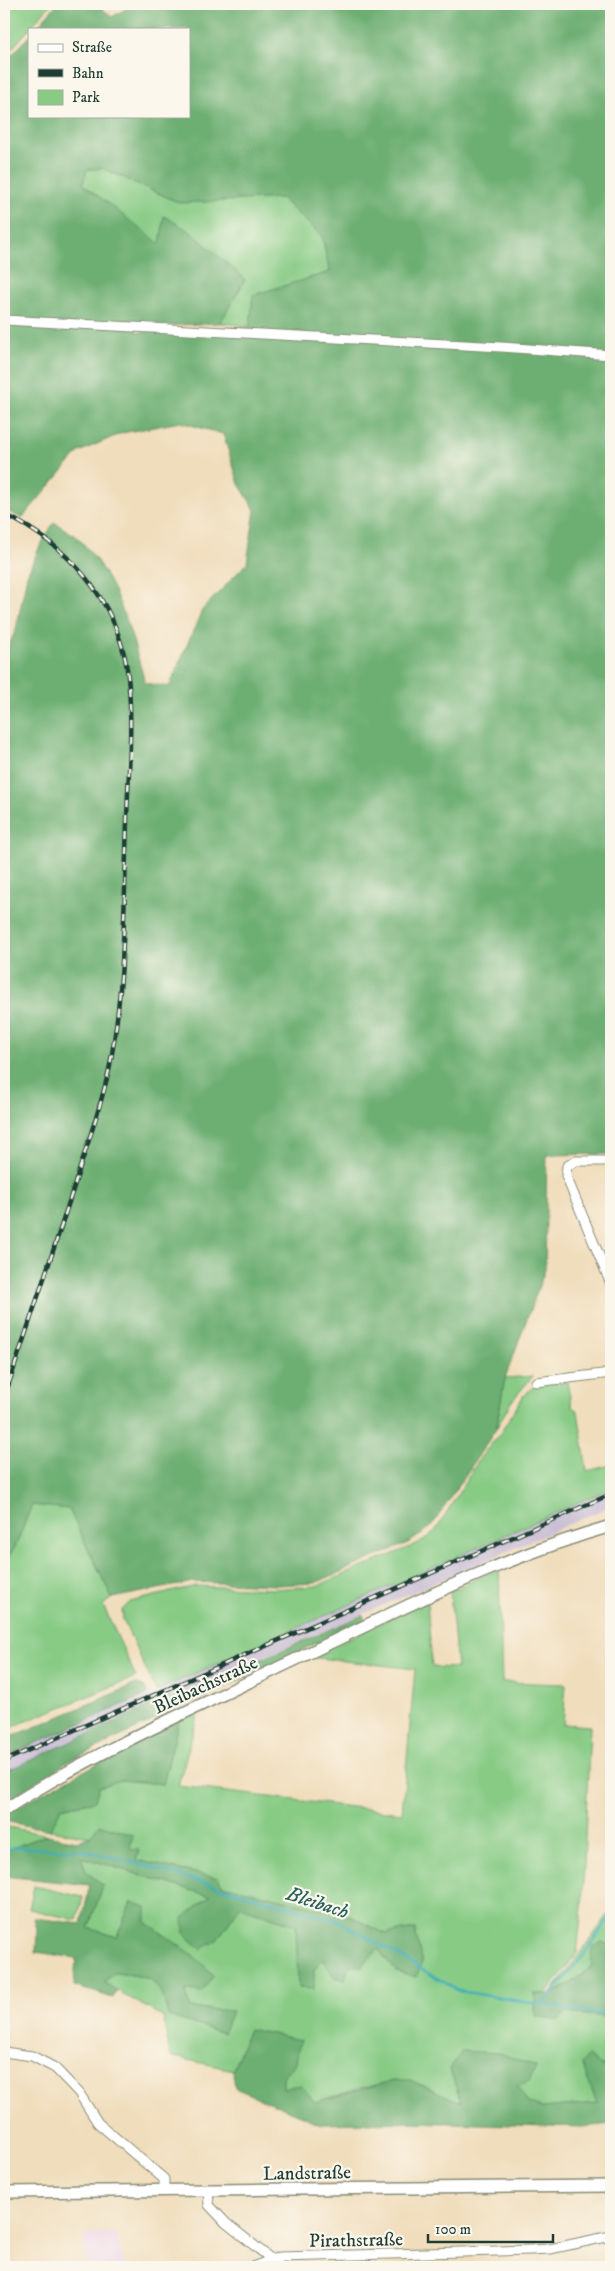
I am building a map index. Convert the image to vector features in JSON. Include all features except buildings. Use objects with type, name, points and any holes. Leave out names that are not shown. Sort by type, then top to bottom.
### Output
[{"type":"main road","name":"Bleibachstraße","points":[[4,1810],[102,1752],[426,1597],[549,1546],[611,1526]]},
{"type":"main road","name":"Landstraße","points":[[4,2192],[611,2186]]},
{"type":"street","points":[[4,320],[501,346],[611,355]]},
{"type":"street","points":[[611,1161],[576,1161],[567,1166],[566,1176],[608,1268],[611,1284]]},
{"type":"street","points":[[536,1382],[611,1373]]},
{"type":"street","points":[[4,2052],[32,2056],[55,2068],[78,2093],[98,2123],[164,2179],[164,2191]]},
{"type":"street","points":[[208,2191],[209,2205],[244,2239],[281,2267]]},
{"type":"street","name":"Pirathstraße","points":[[252,2267],[280,2257],[413,2255],[550,2249],[611,2236]]},
{"type":"shaded area","points":[[611,1489],[611,1506],[161,1702],[156,1691],[165,1686]]},
{"type":"shaded area","points":[[151,1694],[156,1704],[4,1772],[4,1757],[140,1697]]},
{"type":"shaded area","points":[[117,2233],[125,2267],[65,2267],[65,2265],[86,2263],[84,2234]]},
{"type":"green space","points":[[4,4],[51,4],[28,28],[9,52],[4,53]]},
{"type":"green space","points":[[57,4],[97,4],[112,17],[134,4],[611,4],[611,1154],[547,1155],[545,1270],[505,1378],[496,1429],[431,1527],[410,1542],[315,1583],[277,1585],[193,1582],[112,1598],[69,1509],[32,1505],[15,1547],[4,1563],[4,655],[16,630],[27,575],[39,548],[54,522],[80,540],[104,572],[121,607],[145,683],[169,687],[202,610],[247,563],[255,510],[239,484],[223,434],[180,422],[122,433],[79,452],[22,518],[4,510],[4,53],[13,54],[28,37],[28,118],[190,118],[190,28],[36,28]],"holes":[[[102,168],[180,203],[281,198],[322,236],[330,272],[253,295],[250,327],[137,332],[136,327],[220,323],[245,279],[191,232],[164,216],[160,244],[83,184],[87,170]]]},
{"type":"green space","points":[[102,168],[180,203],[281,198],[322,236],[330,272],[253,295],[250,326],[220,323],[245,280],[164,217],[160,245],[83,184],[87,169]]},
{"type":"green space","points":[[533,1376],[511,1402],[496,1429],[505,1378]]},
{"type":"green space","points":[[567,1382],[572,1407],[578,1411],[587,1471],[611,1465],[611,1488],[156,1691],[123,1620],[122,1610],[130,1602],[195,1586],[273,1589],[317,1586],[412,1546],[427,1538],[436,1530],[480,1458],[501,1432],[524,1395],[537,1384]]},
{"type":"green space","points":[[32,1505],[69,1509],[112,1598],[103,1605],[136,1677],[4,1730],[4,1563],[15,1547]]},
{"type":"green space","points":[[499,1569],[502,1682],[566,1684],[563,1724],[590,1726],[582,1908],[577,1953],[546,1994],[535,1995],[565,2013],[607,2017],[611,2013],[611,2069],[597,2063],[588,2056],[581,2063],[598,2103],[542,2108],[528,2103],[517,2087],[450,2069],[461,2102],[364,2087],[315,2102],[283,2089],[283,2077],[296,2063],[249,2029],[233,2070],[170,2056],[163,2017],[104,1983],[114,1973],[137,1976],[152,1981],[162,1993],[168,2016],[223,2033],[232,2011],[191,2008],[185,1990],[193,1955],[145,1922],[131,1902],[117,1937],[88,1928],[103,1886],[86,1871],[81,1857],[210,1896],[196,1906],[216,1941],[240,1907],[296,1925],[299,1988],[323,1959],[362,1966],[378,1949],[396,1971],[415,1929],[386,1934],[348,1915],[222,1885],[218,1878],[135,1860],[130,1849],[90,1837],[50,1830],[61,1808],[94,1801],[99,1787],[121,1780],[163,1784],[179,1720],[199,1710],[178,1786],[402,1813],[415,1669],[309,1657],[427,1601],[432,1667],[457,1668],[450,1591]]},
{"type":"green space","points":[[363,1615],[365,1620],[71,1760],[4,1802],[4,1772],[170,1697],[173,1698]]},
{"type":"green space","points":[[136,1684],[144,1686],[148,1694],[4,1757],[4,1740]]},
{"type":"green space","points":[[179,1720],[163,1784],[121,1780],[99,1787],[95,1801],[61,1808],[50,1830],[4,1821],[4,1814]]},
{"type":"green space","points":[[99,1824],[133,1835],[130,1849],[139,1850],[136,1860],[218,1878],[222,1885],[348,1915],[386,1934],[415,1929],[422,1963],[416,1977],[396,1971],[378,1949],[362,1966],[349,1966],[345,1980],[334,1977],[323,1959],[314,1970],[314,1989],[298,1988],[296,1925],[240,1907],[216,1941],[201,1949],[184,1933],[183,1918],[210,1896],[81,1857],[86,1871],[103,1886],[88,1928],[117,1937],[131,1902],[146,1907],[146,1922],[193,1955],[214,1975],[201,1992],[185,1990],[191,2008],[232,2011],[223,2033],[168,2016],[162,1994],[152,1981],[145,1978],[114,1973],[104,1982],[117,1991],[113,1998],[74,1986],[76,1958],[36,1952],[37,1930],[34,1918],[81,1924],[90,1885],[4,1876],[4,1851],[47,1835],[76,1841],[90,1837]]},
{"type":"green space","points":[[4,1826],[47,1835],[4,1851]]},
{"type":"green space","points":[[34,1886],[83,1897],[77,1920],[29,1909]]},
{"type":"green space","points":[[611,1911],[611,1946],[602,1942],[591,1967],[570,1984],[550,1994]]},
{"type":"green space","points":[[602,1942],[611,1946],[611,2013],[607,2017],[565,2013],[559,2020],[535,2016],[535,1994],[553,1994],[570,1984],[591,1967],[593,1947]]},
{"type":"green space","points":[[249,2029],[300,2040],[296,2063],[283,2077],[283,2088],[301,2085],[315,2102],[394,2080],[410,2080],[461,2102],[450,2069],[462,2051],[500,2053],[536,2067],[529,2081],[517,2087],[528,2103],[542,2108],[597,2103],[581,2063],[588,2056],[597,2063],[611,2069],[611,2124],[582,2127],[412,2122],[321,2124],[235,2088],[233,2070]]},
{"type":"waterway","name":"Bleibach","points":[[4,1852],[12,1848],[81,1850],[128,1861],[339,1921],[459,1991],[599,2014],[611,2014]]},
{"type":"waterway","points":[[543,2004],[583,1956],[611,1915]]},
{"type":"railway","points":[[4,514],[27,526],[48,541],[85,576],[100,597],[112,619],[121,643],[127,669],[130,707],[121,974],[119,1005],[110,1065],[94,1123],[4,1398]]},
{"type":"railway","points":[[4,1761],[611,1494]]}]
